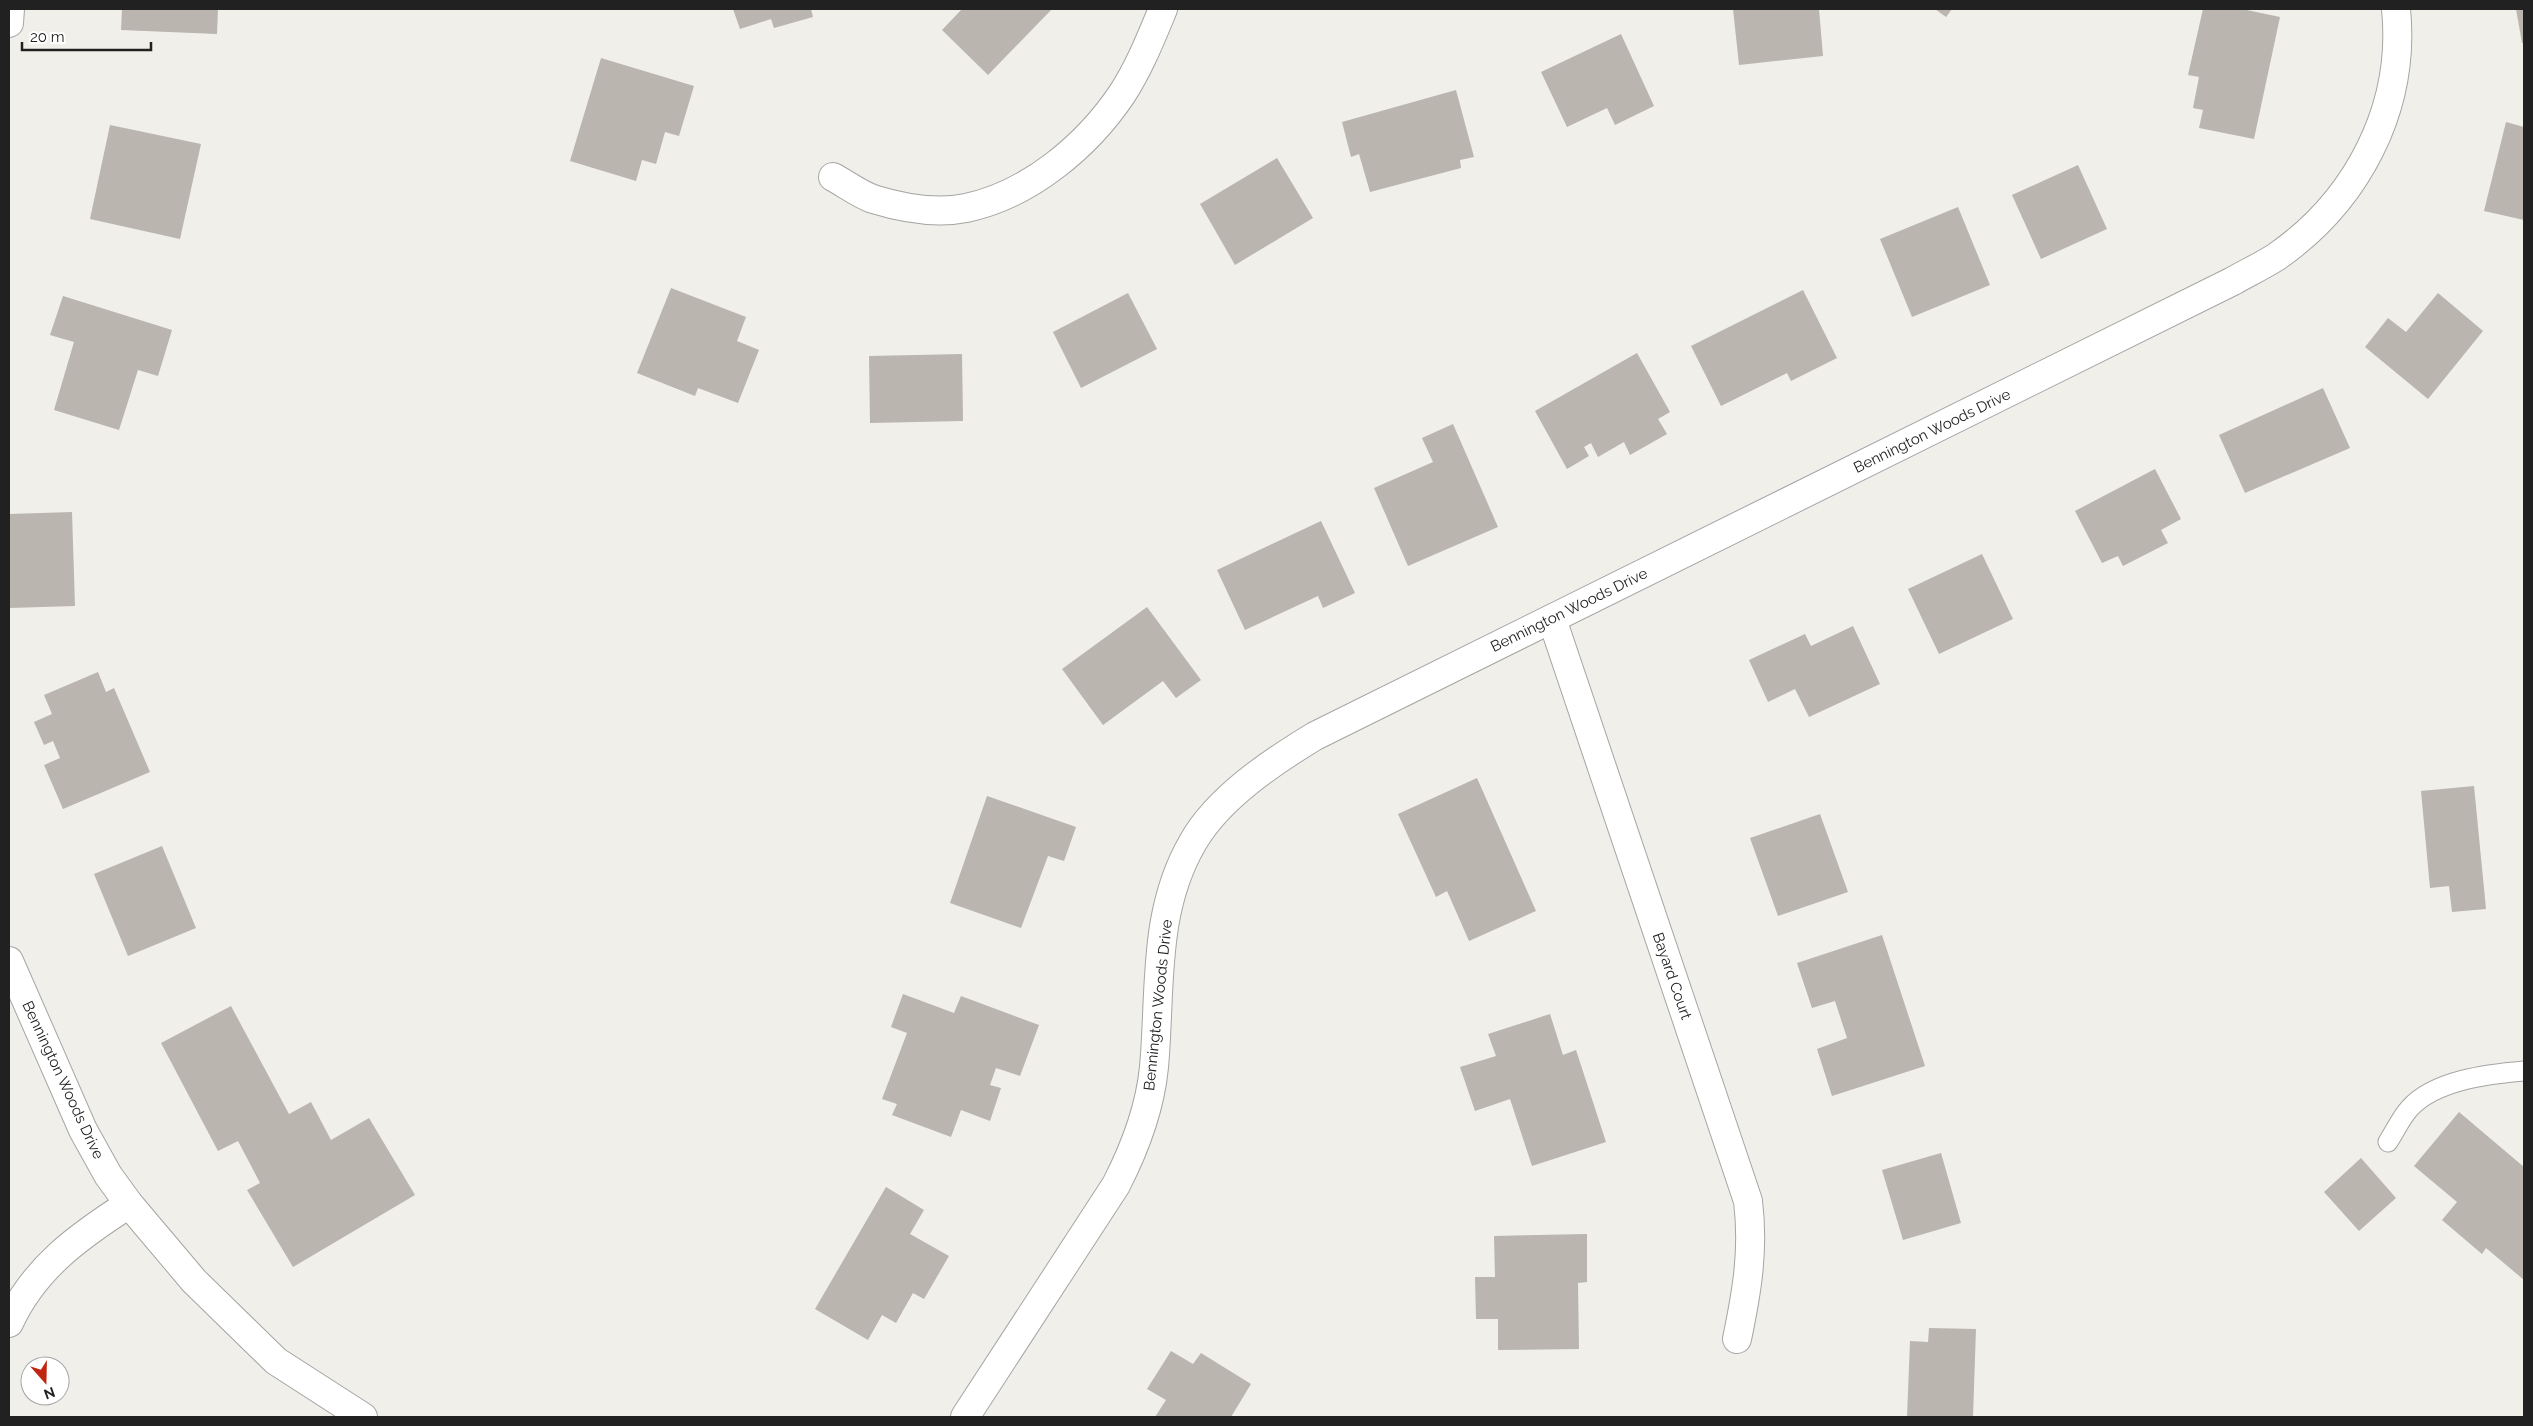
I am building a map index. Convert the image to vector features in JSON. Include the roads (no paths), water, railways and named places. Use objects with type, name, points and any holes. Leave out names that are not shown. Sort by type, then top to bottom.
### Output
[{"type":"street","points":[[9,23],[10,9]]},
{"type":"street","points":[[833,177],[871,198],[921,209],[966,208],[989,201],[1020,186],[1052,167],[1077,146],[1102,120],[1122,93],[1140,62],[1163,9]]},
{"type":"street","name":"Bennington Woods Drive","points":[[964,1417],[1116,1185],[1135,1148],[1144,1120],[1154,1068],[1162,932],[1171,893],[1194,841],[1231,798],[1287,752],[1360,712],[1552,619],[2233,281],[2275,258],[2322,218],[2340,198],[2356,177],[2369,151],[2390,100],[2398,53],[2396,9]]},
{"type":"street","name":"Bayard Court","points":[[1552,619],[1748,1201],[1751,1228],[1749,1281],[1737,1339]]},
{"type":"street","name":"Bennington Woods Drive","points":[[9,962],[83,1130],[108,1175],[129,1204],[194,1281],[276,1361],[364,1417]]},
{"type":"street","points":[[9,1323],[27,1290],[45,1267],[87,1231],[129,1204]]},
{"type":"lane","points":[[2388,1142],[2409,1108],[2436,1090],[2484,1075],[2524,1071]]}]
